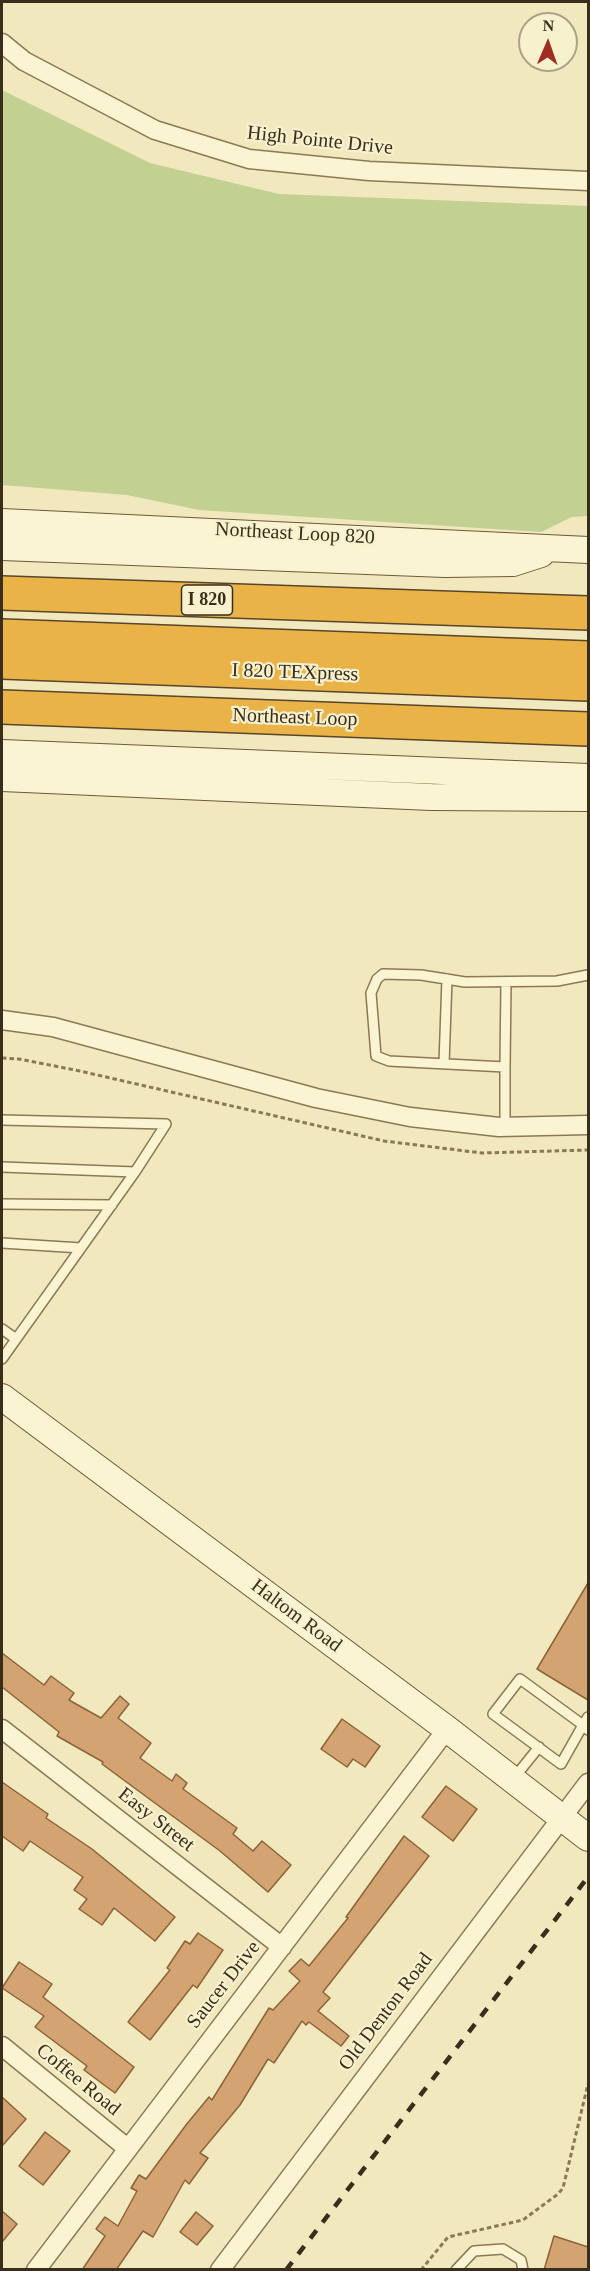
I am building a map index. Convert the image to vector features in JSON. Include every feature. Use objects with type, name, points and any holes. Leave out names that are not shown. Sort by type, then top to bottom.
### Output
[{"type":"highway","name":"I 820","points":[[2,593],[588,613]]},
{"type":"highway","name":"I 820 TEXpress","points":[[2,636],[588,658]]},
{"type":"highway","name":"I 820 TEXpress","points":[[2,662],[588,684]]},
{"type":"highway","name":"Northeast Loop","points":[[2,707],[588,729]]},
{"type":"main road","name":"Northeast Loop 820","points":[[2,522],[588,550]]},
{"type":"main road","points":[[2,547],[445,564],[513,563],[558,548]]},
{"type":"main road","points":[[2,753],[588,777]]},
{"type":"main road","points":[[2,778],[431,797],[588,798]]},
{"type":"main road","name":"Haltom Road","points":[[2,1397],[447,1729],[588,1838]]},
{"type":"street","name":"High Pointe Drive","points":[[2,43],[24,61],[155,130],[249,159],[369,171],[588,181]]},
{"type":"street","points":[[2,1020],[53,1028],[327,1100],[410,1117],[506,1127],[588,1125]]},
{"type":"street","name":"Easy Street","points":[[2,1729],[282,1947]]},
{"type":"street","name":"Saucer Drive","points":[[36,2270],[126,2148],[447,1729]]},
{"type":"street","name":"Old Denton Road","points":[[220,2270],[588,1783]]},
{"type":"street","name":"Coffee Road","points":[[2,2046],[126,2148]]},
{"type":"lane","points":[[505,1067],[389,1061],[376,1056],[371,993],[377,979],[383,974],[420,975],[465,982],[506,982],[557,981],[588,975]]},
{"type":"lane","points":[[444,1064],[447,979]]},
{"type":"lane","points":[[506,982],[506,1127]]},
{"type":"lane","points":[[2,1120],[166,1124],[135,1172],[2,1359]]},
{"type":"lane","points":[[2,1167],[135,1172]]},
{"type":"lane","points":[[2,1204],[111,1205]]},
{"type":"lane","points":[[2,1243],[81,1248]]},
{"type":"lane","points":[[2,1329],[16,1339]]},
{"type":"lane","points":[[520,1679],[586,1724],[561,1764],[493,1713],[520,1679]]},
{"type":"lane","points":[[513,1779],[538,1747]]},
{"type":"lane","points":[[456,2270],[474,2250],[502,2249],[521,2260],[523,2270]]},
{"type":"path","points":[[2,1058],[19,1059],[80,1071],[384,1141],[482,1153],[588,1150]]},
{"type":"path","points":[[421,2270],[447,2237],[523,2220],[558,2194],[563,2188],[588,2084]]},
{"type":"green space","points":[[2,90],[150,163],[279,194],[588,206],[588,516],[572,517],[541,532],[199,510],[127,495],[2,485]]},
{"type":"building","points":[[588,1583],[588,1700],[537,1669]]},
{"type":"building","points":[[2,1653],[44,1685],[51,1676],[74,1693],[69,1700],[101,1718],[120,1696],[129,1704],[118,1718],[151,1743],[140,1758],[172,1781],[176,1774],[187,1783],[183,1789],[237,1828],[233,1834],[253,1851],[262,1841],[291,1865],[268,1892],[220,1851],[102,1764],[103,1762],[57,1736],[59,1732],[2,1687]]},
{"type":"building","points":[[342,1719],[380,1746],[365,1767],[353,1759],[347,1767],[321,1749]]},
{"type":"building","points":[[2,1782],[48,1814],[46,1818],[92,1849],[175,1917],[155,1941],[114,1908],[102,1925],[79,1909],[87,1899],[74,1890],[83,1877],[30,1841],[23,1851],[2,1836]]},
{"type":"building","points":[[446,1786],[477,1809],[453,1841],[422,1817]]},
{"type":"building","points":[[404,1836],[429,1856],[323,1992],[330,1998],[318,2011],[349,2036],[341,2046],[309,2022],[306,2025],[302,2021],[274,2063],[268,2059],[240,2105],[200,2153],[208,2158],[189,2184],[185,2180],[153,2237],[143,2231],[116,2270],[82,2270],[105,2236],[96,2229],[105,2217],[118,2226],[137,2191],[131,2188],[139,2175],[146,2179],[209,2097],[212,2100],[269,2008],[273,2010],[300,1981],[289,1971],[301,1959],[309,1966],[348,1918],[346,1917]]},
{"type":"building","points":[[198,1933],[223,1950],[197,1988],[193,1985],[150,2040],[128,2022],[170,1970],[167,1968],[185,1941],[190,1944]]},
{"type":"building","points":[[19,1962],[52,1984],[43,1997],[134,2067],[115,2093],[84,2070],[87,2066],[35,2027],[44,2016],[2,1988]]},
{"type":"building","points":[[2,2097],[26,2119],[2,2146]]},
{"type":"building","points":[[45,2132],[70,2151],[43,2185],[19,2166]]},
{"type":"building","points":[[2,2211],[17,2224],[2,2242]]},
{"type":"building","points":[[196,2212],[213,2226],[197,2245],[180,2232]]},
{"type":"building","points":[[554,2236],[588,2247],[588,2270],[544,2270]]},
{"type":"railway","points":[[286,2270],[588,1877]]}]
